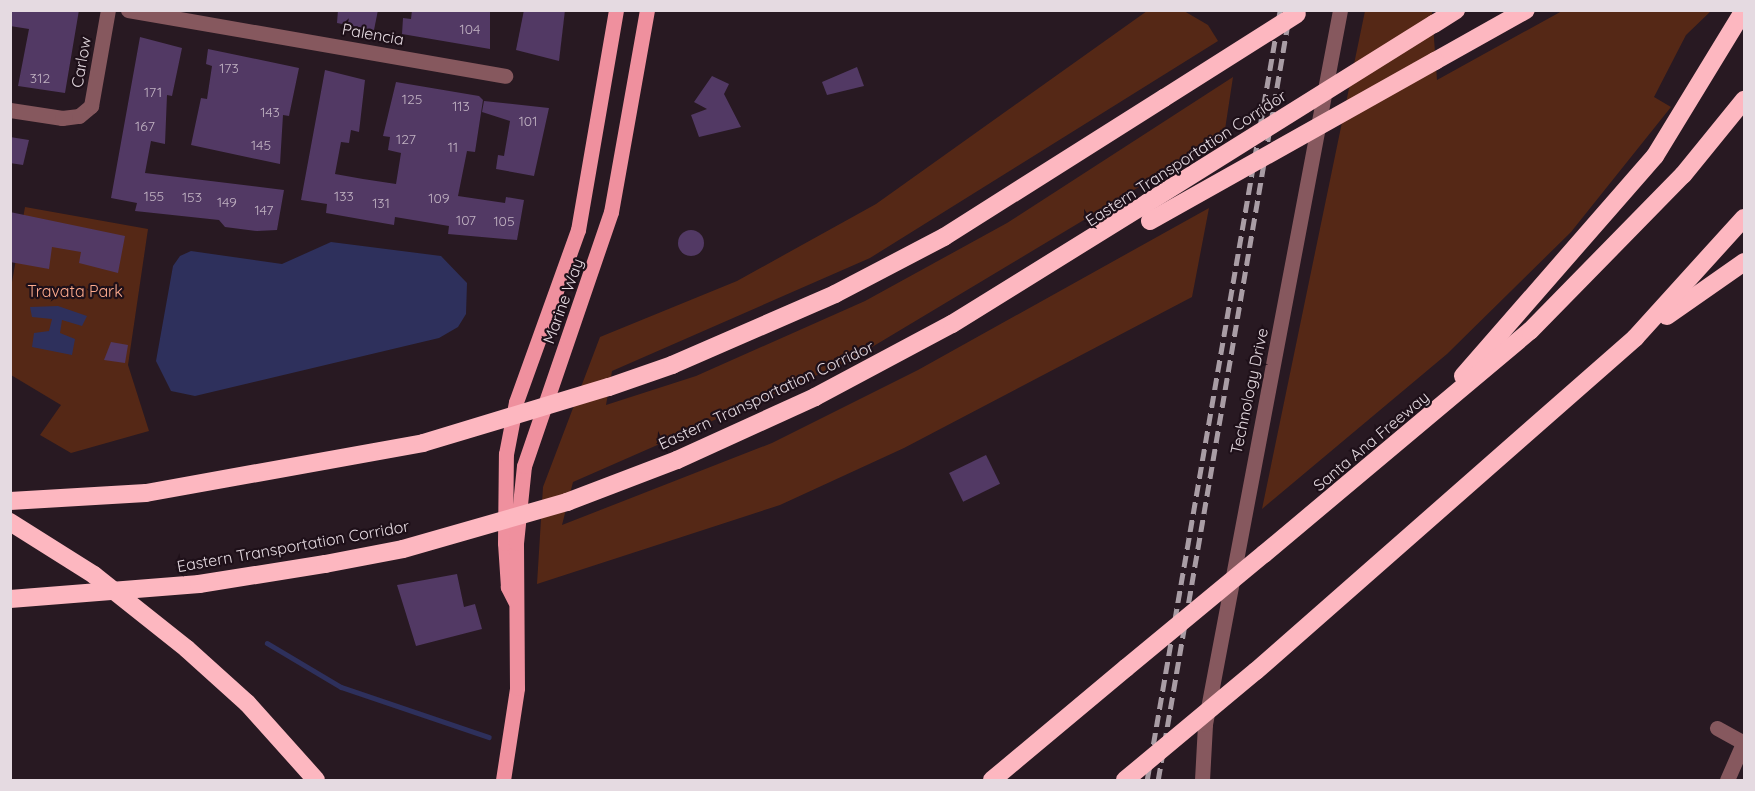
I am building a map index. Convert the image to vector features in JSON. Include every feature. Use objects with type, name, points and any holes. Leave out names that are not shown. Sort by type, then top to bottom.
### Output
[{"type":"highway","name":"Eastern Transportation Corridor","points":[[10,599],[199,585],[403,549],[567,502],[677,460],[814,397],[1102,235],[1149,212],[1456,10]]},
{"type":"highway","points":[[1149,212],[1435,61],[1526,10]]},
{"type":"highway","points":[[1407,437],[1641,174],[1706,81],[1744,10]]},
{"type":"highway","points":[[10,501],[146,493],[423,443],[609,387],[693,357],[845,289],[944,237],[1301,12]]},
{"type":"highway","name":"Santa Ana Freeway","points":[[992,780],[1407,437],[1594,267],[1744,100]]},
{"type":"highway","points":[[1125,780],[1257,671],[1635,338],[1744,218]]},
{"type":"highway","points":[[1635,338],[1744,262]]},
{"type":"highway","points":[[10,522],[94,575],[187,649],[247,703],[316,780]]},
{"type":"main road","name":"Marine Way","points":[[515,601],[508,587],[505,543],[506,454],[516,402],[578,230],[616,10]]},
{"type":"main road","name":"Marine Way","points":[[503,780],[517,688],[515,601],[524,466],[611,212],[647,10]]},
{"type":"street","name":"Carlow","points":[[10,110],[62,118],[79,116],[91,106],[108,10]]},
{"type":"street","name":"Palencia","points":[[128,10],[505,76]]},
{"type":"street","name":"Technology Drive","points":[[1202,780],[1207,712],[1340,10]]},
{"type":"street","points":[[1717,728],[1744,742],[1727,780]]},
{"type":"green space","points":[[1147,11],[1184,11],[1208,25],[1218,41],[870,258],[612,371],[606,405],[696,376],[865,301],[1007,223],[1233,77],[1224,136],[847,362],[573,482],[562,525],[772,443],[918,370],[1209,208],[1192,297],[904,448],[780,505],[537,584],[543,487],[600,337],[737,281],[876,204]]},
{"type":"green space","points":[[1365,11],[1432,11],[1437,80],[1562,11],[1711,11],[1686,35],[1654,97],[1671,107],[1571,232],[1447,354],[1262,509]]},
{"type":"green space","name":"Travata Park","points":[[25,207],[148,229],[128,365],[149,431],[71,453],[40,435],[61,405],[11,375],[11,288]]},
{"type":"shaded area","points":[[331,242],[441,256],[467,283],[466,314],[458,327],[439,338],[195,396],[171,391],[156,361],[173,266],[180,256],[191,251],[282,264]]},
{"type":"shaded area","points":[[58,306],[87,316],[82,326],[62,320],[60,333],[75,339],[72,355],[32,347],[34,333],[49,331],[52,319],[32,317],[30,307]]},
{"type":"building","points":[[10,10],[79,10],[65,93],[18,86],[29,29],[10,26]]},
{"type":"building","points":[[338,10],[378,10],[374,30],[337,23]]},
{"type":"building","points":[[412,10],[490,10],[490,49],[402,34],[403,18],[411,19]]},
{"type":"building","points":[[524,10],[565,10],[559,61],[516,50]]},
{"type":"building","points":[[140,37],[182,48],[172,96],[167,95],[165,144],[151,141],[145,173],[284,190],[277,230],[257,231],[225,227],[219,220],[135,211],[137,203],[111,198]]},
{"type":"building","points":[[208,49],[299,68],[289,116],[283,115],[280,164],[191,145],[201,98],[207,99],[212,66],[206,64]]},
{"type":"building","points":[[857,67],[864,86],[827,95],[822,82]]},
{"type":"building","points":[[325,70],[365,80],[359,132],[351,130],[349,143],[341,142],[335,174],[363,179],[396,184],[401,153],[388,150],[390,137],[383,136],[396,82],[479,96],[483,100],[475,152],[467,151],[458,196],[505,203],[506,197],[524,200],[517,240],[448,234],[449,226],[395,217],[394,225],[326,213],[327,204],[301,200]]},
{"type":"building","points":[[712,76],[729,84],[724,94],[741,127],[699,137],[691,115],[707,109],[694,102]]},
{"type":"building","points":[[484,101],[549,108],[534,176],[496,169],[498,155],[504,156],[510,121],[482,112]]},
{"type":"building","points":[[10,137],[29,140],[23,165],[10,163]]},
{"type":"building","points":[[10,212],[125,236],[118,273],[79,263],[81,252],[52,247],[49,269],[10,262]]},
{"type":"building","points":[[691,230],[700,234],[704,243],[700,252],[691,256],[682,252],[678,243],[682,234]]},
{"type":"building","points":[[111,342],[128,345],[125,363],[104,360]]},
{"type":"building","points":[[986,455],[1000,484],[963,502],[949,473]]},
{"type":"building","points":[[457,574],[464,607],[475,604],[482,629],[416,646],[397,585]]},
{"type":"waterway","points":[[267,643],[341,687],[489,737]]},
{"type":"railway","points":[[1147,780],[1280,10]]},
{"type":"railway","points":[[1158,780],[1290,10]]}]
